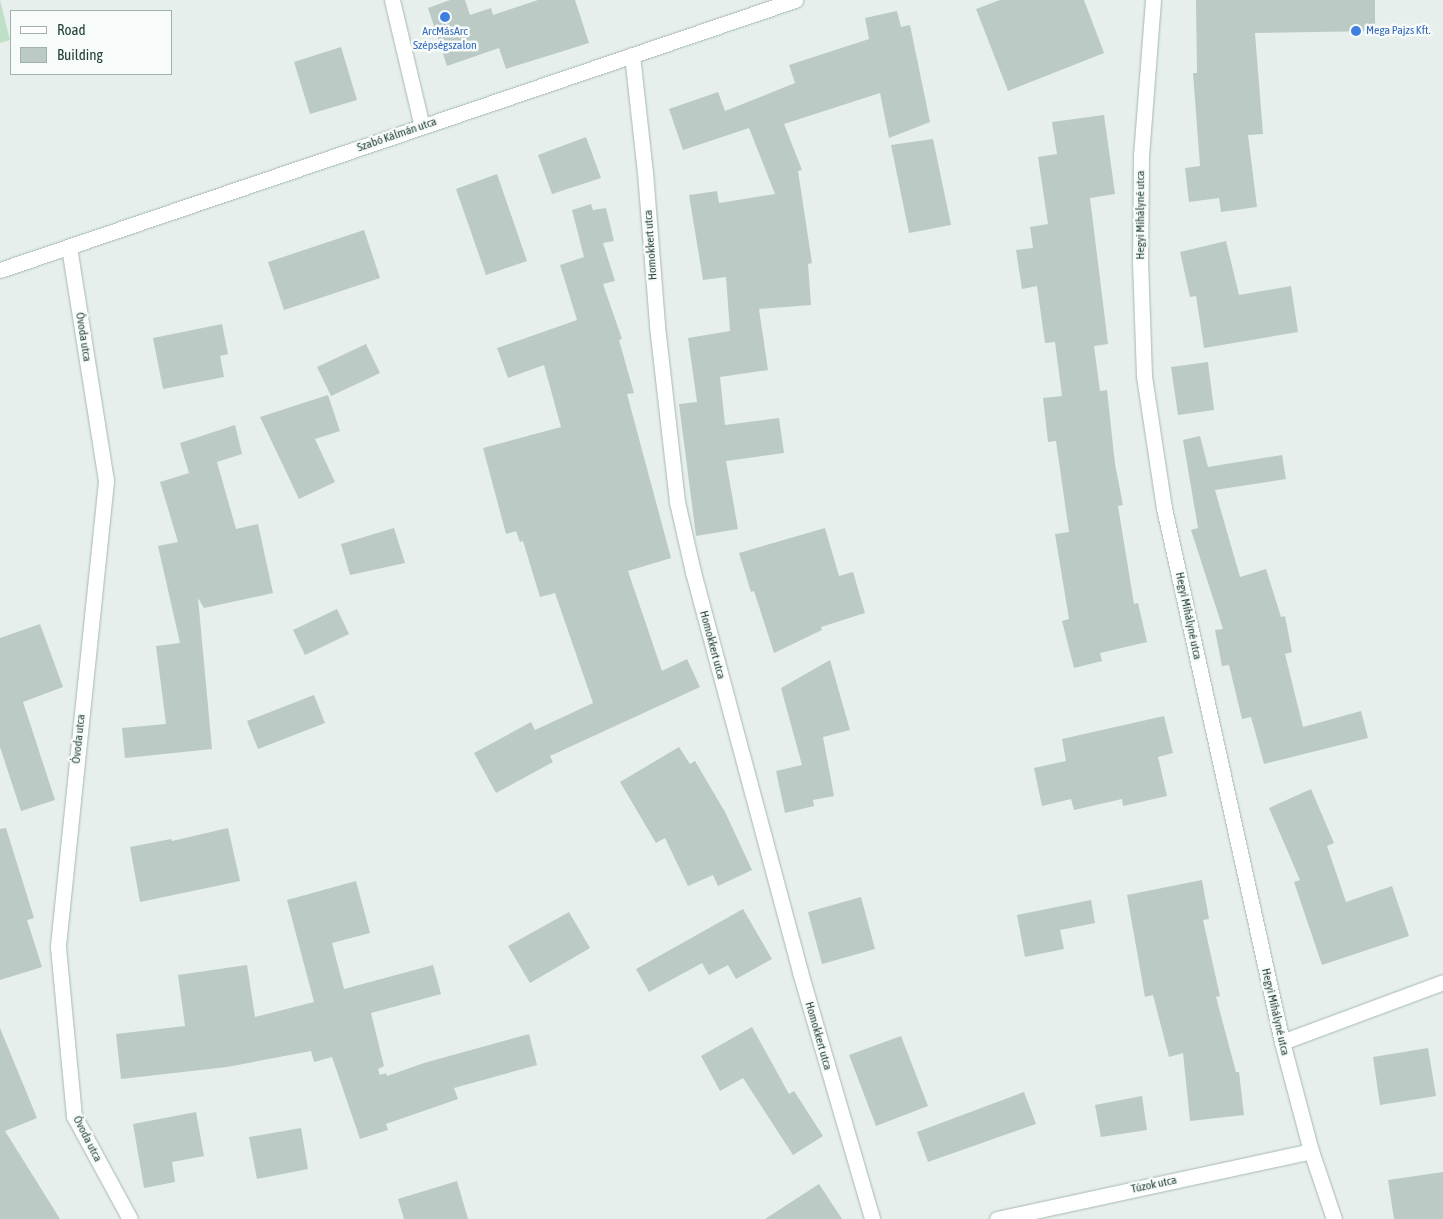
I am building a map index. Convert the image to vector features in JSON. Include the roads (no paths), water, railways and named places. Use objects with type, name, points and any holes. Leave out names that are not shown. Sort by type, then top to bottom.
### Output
[{"type":"street","points":[[392,0],[422,127]]},
{"type":"street","name":"Szabó Kálmán utca","points":[[0,270],[795,0]]},
{"type":"street","name":"Hegyi Mihályné utca","points":[[1153,0],[1141,155],[1140,261],[1144,376],[1164,508],[1282,1042],[1311,1151],[1334,1219]]},
{"type":"street","name":"Homokkert utca","points":[[632,55],[645,172],[661,363],[678,502],[695,581],[798,963],[872,1219]]},
{"type":"street","name":"Óvoda utca","points":[[69,247],[106,481],[58,947],[74,1116],[130,1219]]},
{"type":"street","points":[[1282,1042],[1443,982]]},
{"type":"street","name":"Túzok utca","points":[[997,1219],[1311,1151]]},
{"type":"place","name":"ArcMásArc Szépségszalon","points":[[445,17]]},
{"type":"place","name":"Mega Pajzs Kft.","points":[[1356,31]]}]
